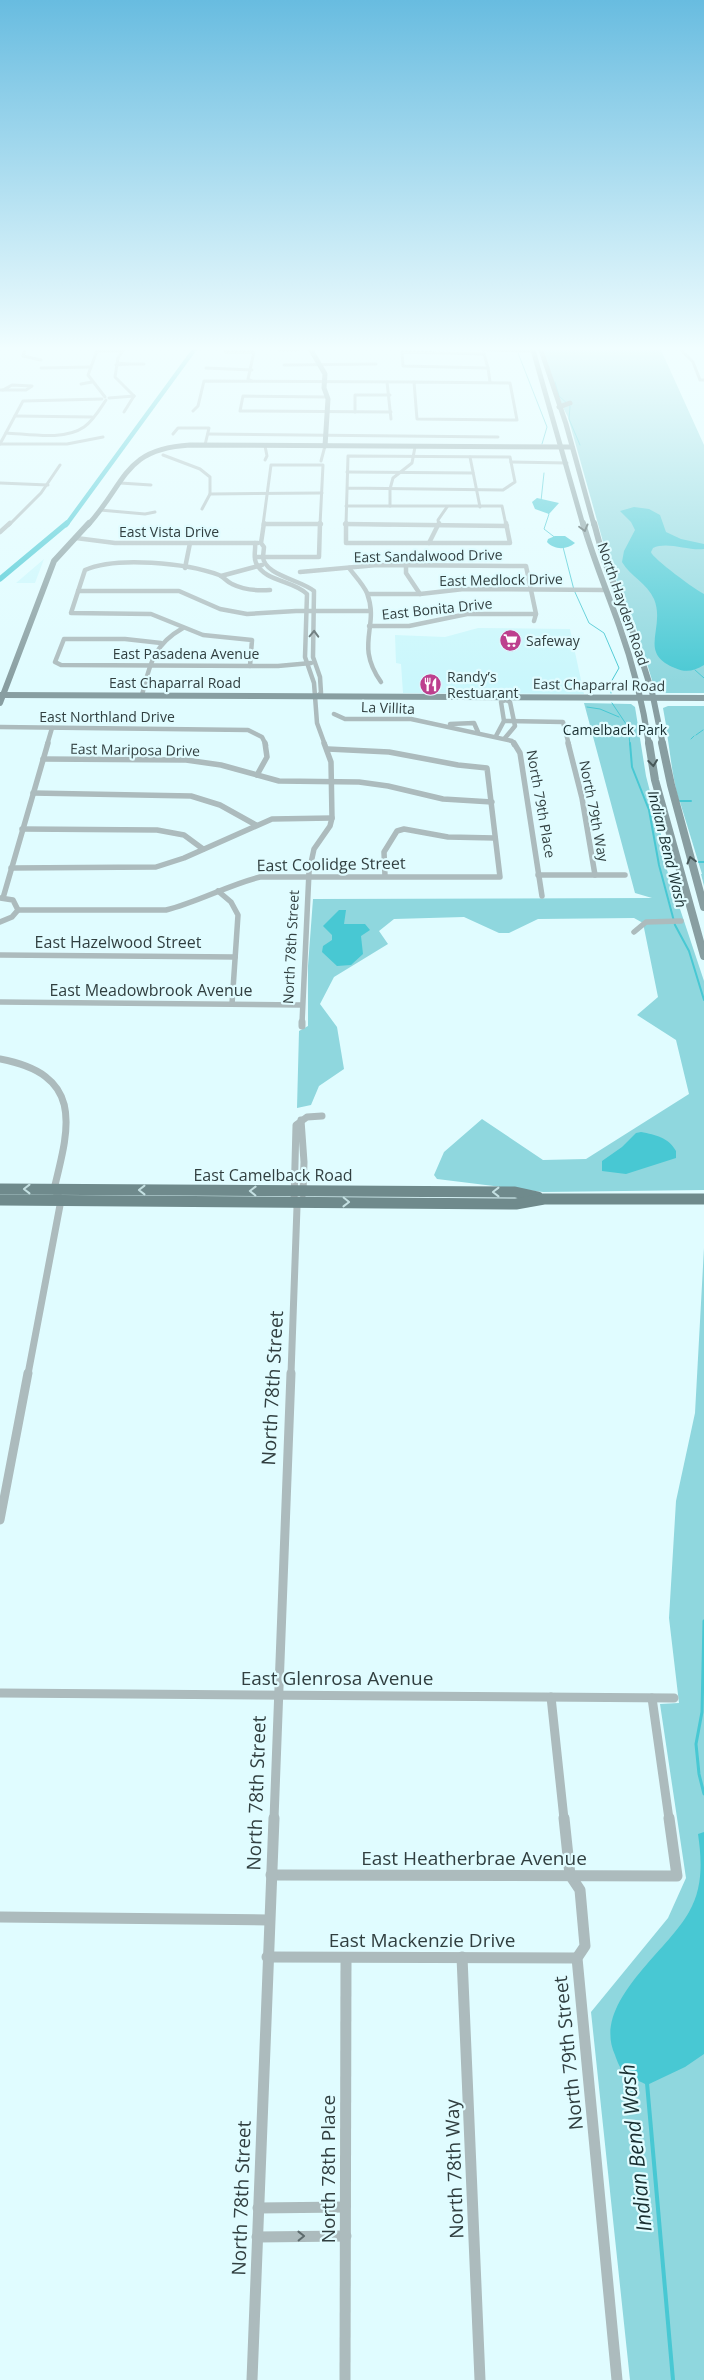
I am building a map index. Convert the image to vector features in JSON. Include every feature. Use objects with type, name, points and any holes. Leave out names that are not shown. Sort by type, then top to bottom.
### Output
[{"type":"main road","points":[[0,703],[57,556],[76,538],[100,510],[138,461]]},
{"type":"main road","name":"North Hayden Road","points":[[566,461],[594,565],[619,625],[641,698],[655,780],[704,956]]},
{"type":"main road","name":"North Hayden Road","points":[[576,461],[603,555],[629,620],[654,698],[670,785],[704,907]]},
{"type":"main road","name":"East Chaparral Road","points":[[2,695],[316,696],[396,699],[403,697],[704,698]]},
{"type":"main road","name":"East Camelback Road","points":[[0,1189],[58,1195]]},
{"type":"main road","name":"East Camelback Road","points":[[0,1200],[58,1195],[509,1204],[544,1199],[704,1199]]},
{"type":"street","points":[[174,461],[205,471],[211,479],[210,494],[202,509]]},
{"type":"street","points":[[346,506],[502,506],[510,544],[346,543],[346,506],[346,488],[346,472],[347,461]]},
{"type":"street","points":[[390,506],[390,489],[393,478],[412,466],[414,461]]},
{"type":"street","points":[[471,461],[480,507]]},
{"type":"street","points":[[221,576],[265,565],[263,557],[264,547],[261,543],[265,524],[270,465],[322,463],[319,557],[263,557],[255,557]]},
{"type":"street","points":[[346,488],[503,490],[516,482],[511,463],[567,464]]},
{"type":"street","points":[[0,532],[30,507],[48,485],[60,465]]},
{"type":"street","points":[[346,472],[472,473]]},
{"type":"street","points":[[0,483],[48,485]]},
{"type":"street","points":[[120,483],[150,485]]},
{"type":"street","points":[[210,494],[322,494]]},
{"type":"street","points":[[429,543],[439,525],[438,520],[447,507]]},
{"type":"street","points":[[100,510],[145,514],[155,512]]},
{"type":"street","points":[[265,524],[321,524]]},
{"type":"street","points":[[346,524],[507,526]]},
{"type":"street","name":"East Vista Drive","points":[[76,538],[110,543],[261,543]]},
{"type":"street","points":[[185,568],[190,543]]},
{"type":"street","points":[[255,543],[255,557],[258,566]]},
{"type":"street","points":[[250,666],[252,640],[215,638],[183,628],[163,617],[152,614],[71,613],[83,572],[90,567],[103,564],[149,564],[185,568],[221,576],[247,590],[256,592],[270,590]]},
{"type":"street","name":"North 78th Street","points":[[265,565],[271,570],[310,586],[316,596],[315,663],[322,684],[321,693],[316,696]]},
{"type":"street","points":[[406,565],[406,573],[420,594]]},
{"type":"street","name":"East Sandalwood Drive","points":[[300,572],[406,565],[526,566],[532,590]]},
{"type":"street","name":"North 78th Street","points":[[258,566],[266,573],[305,590],[308,596],[304,653],[314,683],[313,693],[316,696],[317,723],[328,749],[333,782],[330,826],[314,849],[309,876],[302,1026]]},
{"type":"street","points":[[349,568],[368,594],[370,611],[366,653],[381,682]]},
{"type":"street","name":"East Medlock Drive","points":[[368,594],[420,594],[455,590],[605,590]]},
{"type":"street","points":[[532,590],[536,614],[534,621]]},
{"type":"street","points":[[78,591],[179,592],[220,609],[247,614],[307,611],[370,611]]},
{"type":"street","name":"East Bonita Drive","points":[[369,626],[409,626],[467,614],[536,614]]},
{"type":"street","points":[[142,695],[154,652],[161,643],[183,628]]},
{"type":"street","name":"East Pasadena Avenue","points":[[161,643],[124,639],[64,639],[55,662],[56,664],[149,666],[250,666],[315,663]]},
{"type":"street","points":[[496,736],[504,721],[501,702],[506,698],[510,702],[514,722],[504,721]]},
{"type":"street","points":[[502,712],[512,712]]},
{"type":"street","name":"La Villita","points":[[334,714],[345,719],[411,719],[441,725],[474,723],[478,732],[505,738]]},
{"type":"street","name":"North 79th Way","points":[[514,722],[563,722],[582,798],[595,875]]},
{"type":"street","name":"North 79th Place","points":[[514,722],[515,726],[505,738],[516,745],[520,753],[542,896]]},
{"type":"street","name":"East Northland Drive","points":[[0,727],[214,728],[248,730],[262,737],[269,759],[257,775]]},
{"type":"street","points":[[0,922],[12,917],[18,910],[16,903],[1,898],[52,728]]},
{"type":"street","points":[[328,749],[382,751],[457,766],[487,768],[495,838],[448,837],[400,829],[395,832],[384,852],[384,876]]},
{"type":"street","name":"East Mariposa Drive","points":[[43,759],[186,760],[221,765],[280,781],[374,784],[443,799],[492,802]]},
{"type":"street","points":[[32,793],[191,796],[220,805],[256,825]]},
{"type":"street","points":[[11,868],[142,869],[170,864],[256,825],[281,817],[332,818]]},
{"type":"street","points":[[22,829],[156,830],[184,835],[203,849]]},
{"type":"street","name":"East Coolidge Street","points":[[18,910],[156,910],[186,905],[237,883],[260,877],[500,877],[495,838]]},
{"type":"street","points":[[538,874],[625,875]]},
{"type":"street","points":[[218,891],[231,902],[238,915],[232,1004]]},
{"type":"street","points":[[634,932],[646,922],[681,921]]},
{"type":"street","name":"East Hazelwood Street","points":[[0,955],[235,957]]},
{"type":"street","name":"East Meadowbrook Avenue","points":[[0,1002],[302,1005]]},
{"type":"street","points":[[0,1059],[18,1063],[46,1077],[57,1090],[66,1108],[67,1133],[58,1195],[0,1518]]},
{"type":"street","name":"North 78th Street","points":[[252,2380],[268,1920],[298,1199],[304,1162],[301,1120],[308,1117],[322,1116]]},
{"type":"street","name":"East Glenrosa Avenue","points":[[0,1693],[674,1698]]},
{"type":"street","name":"North 79th Street","points":[[551,1697],[570,1875],[580,1890],[585,1946],[577,1958],[617,2380]]},
{"type":"street","name":"East Heatherbrae Avenue","points":[[271,1875],[677,1876],[652,1698]]},
{"type":"street","points":[[0,1916],[268,1920]]},
{"type":"street","name":"East Mackenzie Drive","points":[[267,1957],[577,1958]]},
{"type":"street","name":"North 78th Way","points":[[462,1957],[480,2380]]},
{"type":"street","name":"North 78th Place","points":[[345,2380],[346,1958]]},
{"type":"street","points":[[258,2208],[345,2207]]},
{"type":"street","points":[[257,2237],[346,2236]]},
{"type":"shaded area","points":[[537,498],[559,503],[549,514],[535,509],[532,502]]},
{"type":"shaded area","points":[[634,507],[649,509],[660,515],[666,532],[681,539],[704,544],[704,549],[665,545],[653,548],[651,552],[666,567],[704,594],[704,665],[697,669],[690,671],[679,670],[664,662],[657,655],[655,639],[657,610],[654,599],[647,588],[622,562],[624,551],[635,530],[631,522],[620,511]]},
{"type":"shaded area","points":[[555,536],[565,536],[575,543],[564,548],[553,547],[547,542],[548,539]]},
{"type":"shaded area","points":[[44,559],[35,583],[16,583]]},
{"type":"shaded area","points":[[478,628],[570,629],[584,694],[403,693],[401,664],[396,663],[395,635],[445,637]]},
{"type":"shaded area","points":[[339,910],[346,910],[344,924],[365,924],[370,930],[361,936],[363,954],[351,965],[337,966],[322,952],[323,946],[332,940],[332,935],[323,926]]},
{"type":"shaded area","points":[[641,1132],[665,1140],[673,1146],[676,1151],[676,1158],[626,1174],[602,1171],[602,1161],[622,1147],[636,1133]]},
{"type":"shaded area","points":[[704,1832],[704,2054],[685,2067],[647,2085],[626,2075],[619,2066],[610,2036],[613,2016],[622,1997],[679,1927],[694,1903],[700,1874],[698,1834]]},
{"type":"green space","points":[[580,461],[704,461],[704,693],[660,693],[655,690],[635,624],[609,563]]},
{"type":"green space","points":[[584,703],[631,704],[635,707],[646,776],[667,859],[664,861],[704,981],[704,1190],[543,1192],[437,1179],[434,1175],[444,1152],[482,1119],[543,1160],[586,1159],[689,1094],[676,1040],[637,1015],[658,997],[643,923],[634,918],[538,919],[509,933],[499,933],[464,917],[394,919],[379,931],[388,944],[334,977],[320,1004],[337,1027],[344,1069],[319,1086],[311,1105],[297,1108],[299,1031],[308,1026],[308,966],[313,899],[652,898],[635,893]]},
{"type":"green space","name":"Camelback Park","points":[[668,706],[704,706],[704,886],[680,802],[685,802],[679,801],[675,782],[666,727],[670,727],[666,725],[663,708]]},
{"type":"green space","points":[[704,1248],[704,2380],[630,2380],[591,2012],[668,1918],[686,1878],[660,1704],[679,1703],[669,1618],[676,1501],[695,1413]]},
{"type":"waterway","points":[[66,525],[113,461]]},
{"type":"waterway","name":"Indian Bend Wash","points":[[541,501],[544,473]]},
{"type":"waterway","name":"Indian Bend Wash","points":[[547,512],[549,514],[544,529],[557,539]]},
{"type":"waterway","points":[[0,579],[67,523]]},
{"type":"waterway","name":"Indian Bend Wash","points":[[563,547],[574,590],[589,623],[604,633],[619,668],[611,682],[611,693]]},
{"type":"waterway","points":[[695,670],[704,678]]},
{"type":"waterway","name":"Indian Bend Wash","points":[[612,703],[628,727],[630,745]]},
{"type":"waterway","points":[[587,707],[600,709],[619,717]]},
{"type":"waterway","points":[[696,735],[703,730]]},
{"type":"waterway","points":[[691,739],[694,736]]},
{"type":"waterway","name":"Indian Bend Wash","points":[[630,743],[632,767],[649,810],[659,865],[675,925],[689,951],[704,1000]]},
{"type":"waterway","points":[[680,801],[691,801]]},
{"type":"waterway","points":[[699,862],[704,862]]},
{"type":"waterway","name":"Indian Bend Wash","points":[[704,1621],[702,1712],[696,1744],[699,1774],[704,1794]]},
{"type":"waterway","name":"Indian Bend Wash","points":[[647,2083],[673,2380]]},
{"type":"place","name":"Safeway","points":[[510,641]]},
{"type":"place","name":"Randy’s Restuarant","points":[[431,685]]}]
